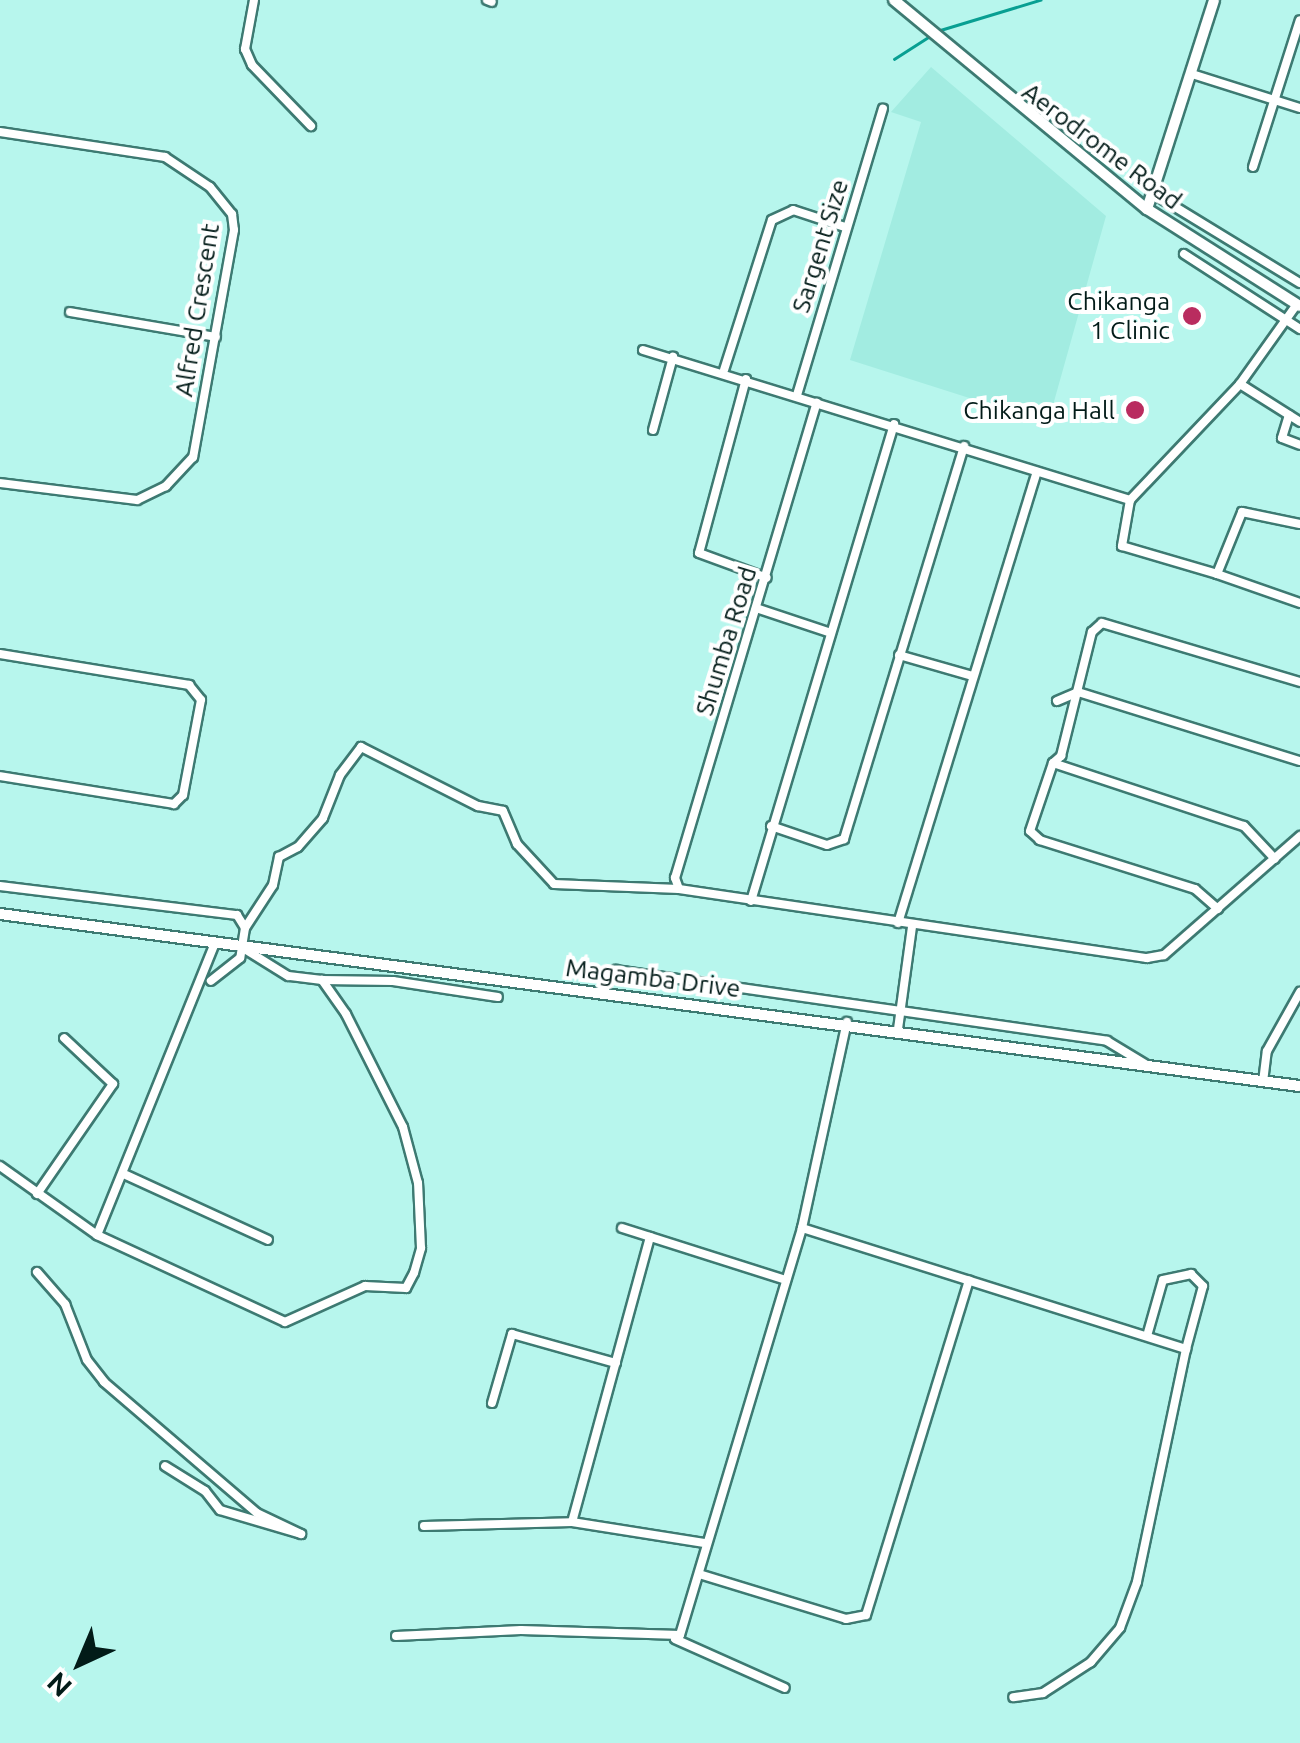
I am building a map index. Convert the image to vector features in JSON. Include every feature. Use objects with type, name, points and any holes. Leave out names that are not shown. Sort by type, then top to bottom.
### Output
[{"type":"street","points":[[254,0],[246,49],[252,65],[310,126]]},
{"type":"street","name":"Aerodrome Road","points":[[894,0],[1147,210],[1298,305]]},
{"type":"street","points":[[1147,210],[1214,0]]},
{"type":"street","points":[[1253,168],[1300,20]]},
{"type":"street","points":[[1192,74],[1300,108]]},
{"type":"street","name":"Sargent Size","points":[[796,395],[883,109]]},
{"type":"street","name":"Alfred Crescent","points":[[0,132],[165,156],[210,187],[232,214],[234,230],[192,457],[166,486],[137,500],[0,482]]},
{"type":"street","points":[[1154,194],[1300,283]]},
{"type":"street","points":[[724,370],[772,220],[793,210],[845,227]]},
{"type":"street","points":[[1184,254],[1300,329]]},
{"type":"street","points":[[1298,305],[1240,384],[1130,500],[1122,546],[1300,603]]},
{"type":"street","points":[[70,312],[216,338]]},
{"type":"street","points":[[643,350],[724,370],[1130,500]]},
{"type":"street","points":[[653,430],[673,357]]},
{"type":"street","points":[[746,379],[698,554],[767,578]]},
{"type":"street","points":[[1240,384],[1300,422]]},
{"type":"street","name":"Shumba Road","points":[[679,889],[675,878],[818,403]]},
{"type":"street","points":[[1289,416],[1282,438],[1300,445]]},
{"type":"street","points":[[752,901],[828,632],[894,424]]},
{"type":"street","points":[[771,826],[827,845],[844,839],[964,446]]},
{"type":"street","points":[[898,922],[1037,472]]},
{"type":"street","points":[[1217,574],[1242,512],[1300,524]]},
{"type":"street","points":[[756,608],[828,632]]},
{"type":"street","points":[[1218,908],[1195,889],[1034,837],[1030,831],[1053,763],[1061,756],[1092,632],[1102,623],[1300,682]]},
{"type":"street","points":[[0,654],[189,685],[200,700],[183,795],[174,804],[0,776]]},
{"type":"street","points":[[898,655],[972,676]]},
{"type":"street","points":[[1057,702],[1078,692],[1300,762]]},
{"type":"street","points":[[210,981],[233,967],[243,948],[246,928],[273,886],[279,856],[298,847],[323,818],[340,775],[361,747],[478,806],[503,811],[517,844],[548,882],[679,889],[912,927],[1147,958],[1164,956],[1300,836]]},
{"type":"street","points":[[1053,763],[1244,826],[1274,859]]},
{"type":"street","points":[[0,886],[238,915],[246,928]]},
{"type":"street","name":"Magamba Drive","points":[[0,914],[243,948],[898,1028],[1300,1086]]},
{"type":"street","points":[[898,1028],[904,1009],[912,927]]},
{"type":"street","points":[[97,1236],[126,1175],[214,944]]},
{"type":"street","points":[[243,948],[288,976],[393,981],[498,997]]},
{"type":"street","points":[[601,992],[616,970],[1107,1041],[1145,1064]]},
{"type":"street","points":[[0,1166],[97,1236],[285,1322],[365,1286],[406,1288],[421,1248],[418,1183],[403,1128],[322,980]]},
{"type":"street","points":[[1264,1082],[1268,1051],[1300,992]]},
{"type":"street","points":[[675,1639],[700,1574],[704,1544],[802,1228],[847,1022]]},
{"type":"street","points":[[37,1194],[113,1084],[64,1038]]},
{"type":"street","points":[[126,1175],[268,1240]]},
{"type":"street","points":[[622,1228],[786,1280]]},
{"type":"street","points":[[802,1228],[1186,1349]]},
{"type":"street","points":[[572,1522],[650,1237]]},
{"type":"street","points":[[37,1272],[65,1304],[87,1360],[104,1382],[257,1513],[300,1534],[242,1521],[165,1466]]},
{"type":"street","points":[[1013,1697],[1044,1693],[1091,1662],[1120,1628],[1137,1582],[1203,1286],[1191,1274],[1164,1280],[1147,1336]]},
{"type":"street","points":[[700,1574],[846,1619],[866,1615],[969,1281]]},
{"type":"street","points":[[492,1403],[512,1334],[616,1363]]},
{"type":"street","points":[[424,1526],[572,1522],[704,1544]]},
{"type":"street","points":[[396,1636],[521,1630],[675,1639],[784,1688]]},
{"type":"shaded area","points":[[931,67],[1106,216],[1048,423],[850,360],[921,122],[891,112]]},
{"type":"waterway","points":[[937,31],[1040,0]]},
{"type":"waterway","points":[[894,59],[930,36]]},
{"type":"place","name":"Chikanga 1 Clinic","points":[[1192,316]]},
{"type":"place","name":"Chikanga Hall","points":[[1135,410]]}]
